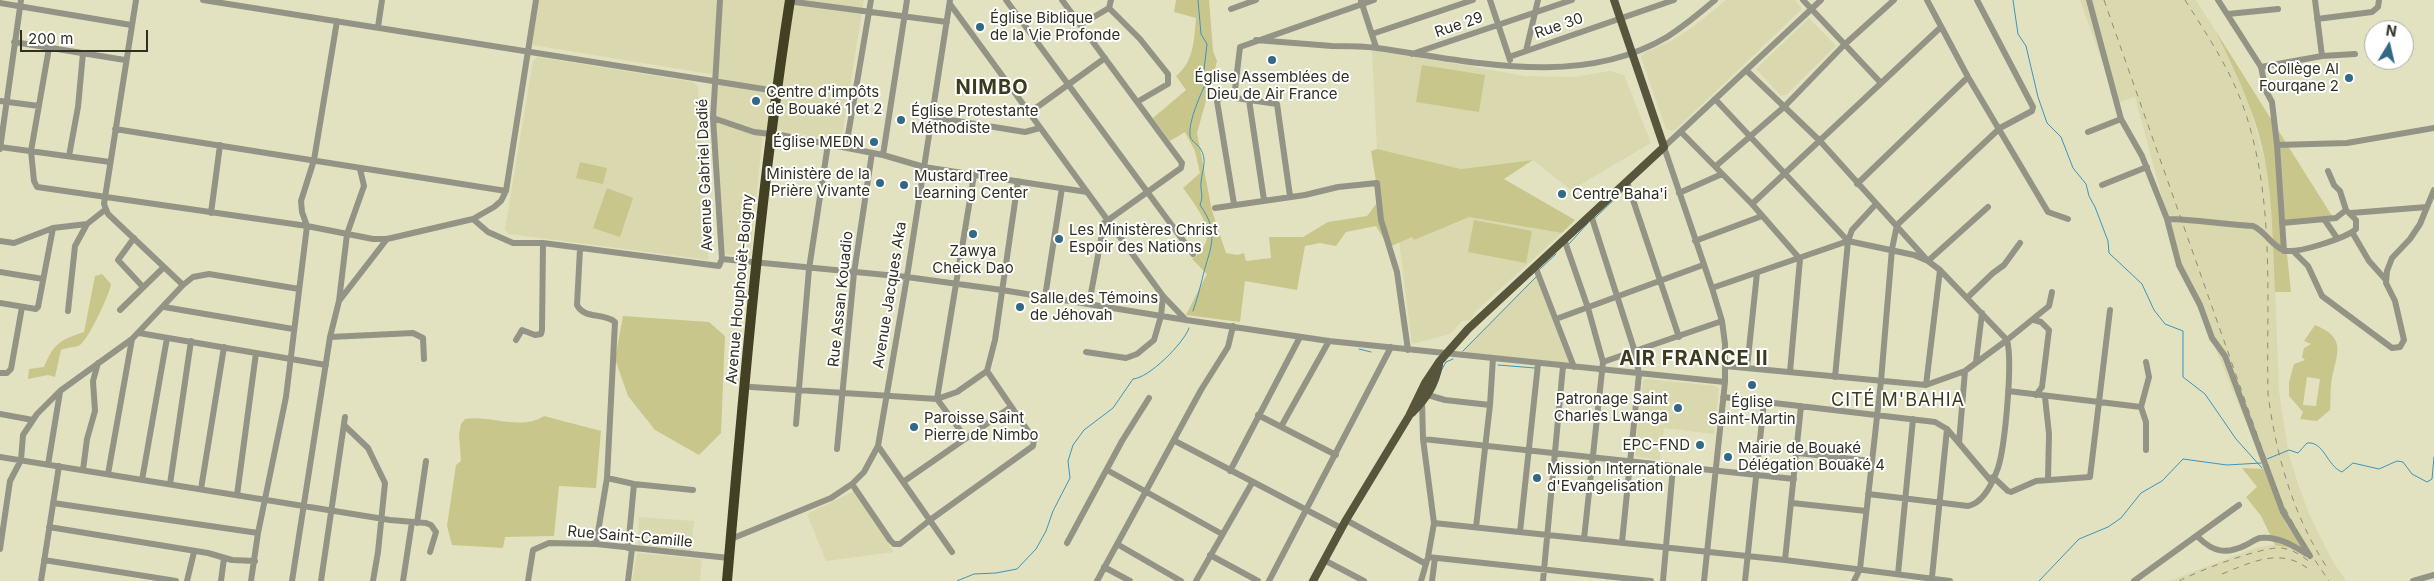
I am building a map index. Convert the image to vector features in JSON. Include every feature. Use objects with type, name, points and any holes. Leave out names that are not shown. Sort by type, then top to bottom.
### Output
[{"type":"highway","name":"Avenue Houphouët-Boigny","points":[[733,581],[733,538],[776,91],[794,0]]},
{"type":"highway","name":"Avenue Houphouët-Boigny","points":[[773,134],[794,0]]},
{"type":"highway","name":"Avenue Houphouët-Boigny","points":[[727,581],[751,388],[759,263]]},
{"type":"main road","points":[[1313,581],[1341,528],[1409,416],[1425,393],[1434,384],[1439,362],[1468,329],[1664,147],[1614,0]]},
{"type":"main road","points":[[1409,416],[1423,402],[1425,393]]},
{"type":"street","points":[[136,0],[110,162],[105,198],[106,209],[183,285]]},
{"type":"street","points":[[203,0],[246,3],[337,21],[776,91]]},
{"type":"street","points":[[378,27],[382,0]]},
{"type":"street","points":[[49,48],[31,151],[34,181],[37,187],[307,226],[364,239],[387,239],[473,219],[501,202],[506,190],[536,0]]},
{"type":"street","name":"Avenue Gabriel Dadié","points":[[720,0],[713,118],[722,258]]},
{"type":"street","points":[[794,0],[869,13],[905,15],[947,22]]},
{"type":"street","points":[[846,147],[871,0]]},
{"type":"street","points":[[883,155],[907,0]]},
{"type":"street","points":[[1006,0],[1193,254]]},
{"type":"street","points":[[1062,0],[1182,164],[1181,168],[1108,220],[1102,227],[1089,304]]},
{"type":"street","points":[[1080,25],[1108,8],[1111,0]]},
{"type":"street","points":[[1231,8],[1256,0]]},
{"type":"street","points":[[1234,98],[1240,47],[1361,2],[1374,0]]},
{"type":"street","points":[[1372,34],[1473,0]]},
{"type":"street","points":[[1490,0],[1512,66]]},
{"type":"street","points":[[1526,51],[1538,0]]},
{"type":"street","name":"Rue 29","points":[[1411,54],[1572,0]]},
{"type":"street","name":"Rue 30","points":[[1509,57],[1674,0]]},
{"type":"street","points":[[1256,40],[1376,47],[1411,54],[1512,66],[1562,67],[1599,61],[1631,52],[1666,37],[1716,0]]},
{"type":"street","points":[[1803,0],[1881,84]]},
{"type":"street","points":[[1704,581],[1723,397],[1725,366],[1722,321],[1664,147],[1821,0]]},
{"type":"street","points":[[1716,166],[1784,107],[1844,45],[1894,0]]},
{"type":"street","points":[[1927,0],[1968,77],[2000,128],[2048,212],[2068,219]]},
{"type":"street","points":[[1854,581],[1860,569],[1881,381],[1892,250],[1897,225],[2000,128],[2032,111],[2033,105],[1977,0]]},
{"type":"street","points":[[2089,0],[2121,119],[2147,167],[2168,219],[2179,265],[2200,305],[2212,338],[2225,356],[2284,512],[2310,556],[2276,539],[2258,538],[2246,546],[2222,552],[2212,549],[2198,537]]},
{"type":"street","points":[[2218,0],[2261,67],[2266,91],[2272,102],[2277,145],[2284,250]]},
{"type":"street","points":[[2314,0],[2322,56]]},
{"type":"street","points":[[2317,19],[2372,12],[2378,8],[2379,0]]},
{"type":"street","points":[[950,2],[1163,296],[1186,320]]},
{"type":"street","name":"Avenue Jacques Aka","points":[[733,538],[831,498],[852,484],[864,472],[878,446],[907,277],[950,2]]},
{"type":"street","points":[[1361,2],[1376,47]]},
{"type":"street","points":[[0,3],[20,3],[131,25]]},
{"type":"street","points":[[20,3],[8,102],[0,148],[110,162]]},
{"type":"street","points":[[1108,8],[1140,39],[1168,74],[1168,84],[1137,102]]},
{"type":"street","points":[[2228,14],[2278,9]]},
{"type":"street","points":[[251,581],[258,533],[286,398],[289,358],[307,226],[302,212],[301,201],[314,160],[337,21]]},
{"type":"street","points":[[1752,204],[1942,27]]},
{"type":"street","points":[[14,42],[125,60]]},
{"type":"street","points":[[69,156],[78,107],[83,53]]},
{"type":"street","points":[[2261,67],[2322,56],[2355,54]]},
{"type":"street","points":[[1029,113],[1105,58]]},
{"type":"street","points":[[1746,70],[1820,141],[1928,261]]},
{"type":"street","points":[[1857,184],[1968,77]]},
{"type":"street","points":[[1234,204],[1217,101],[1222,96],[1277,104],[1290,196]]},
{"type":"street","points":[[1715,99],[1848,242]]},
{"type":"street","points":[[1249,100],[1264,200]]},
{"type":"street","points":[[0,101],[39,106]]},
{"type":"street","points":[[932,117],[1025,132],[1040,128]]},
{"type":"street","points":[[713,118],[754,132],[846,147],[924,167],[1087,192]]},
{"type":"street","points":[[2088,132],[2121,119]]},
{"type":"street","points":[[2277,145],[2347,143],[2434,128]]},
{"type":"street","points":[[116,129],[360,169],[506,190]]},
{"type":"street","points":[[1681,132],[1752,204],[1800,258],[1790,372]]},
{"type":"street","points":[[796,424],[797,389],[809,269],[828,144]]},
{"type":"street","points":[[211,213],[220,145]]},
{"type":"street","name":"Rue Assan Kouadio","points":[[837,449],[854,273],[872,153]]},
{"type":"street","points":[[2102,185],[2147,167]]},
{"type":"street","points":[[292,581],[330,338],[340,301],[347,234],[364,186],[360,169]]},
{"type":"street","points":[[2168,219],[2209,222],[2231,226],[2253,226],[2272,243],[2284,250],[2294,252],[2352,232],[2357,225],[2328,172]]},
{"type":"street","points":[[1679,193],[1722,174]]},
{"type":"street","points":[[966,438],[937,399],[974,175]]},
{"type":"street","points":[[751,388],[797,389],[843,394],[937,399],[957,392],[987,371],[996,340],[1018,182]]},
{"type":"street","points":[[1626,182],[1680,337]]},
{"type":"street","points":[[1215,208],[1305,195],[1338,186],[1377,183],[1380,220],[1397,272],[1408,350]]},
{"type":"street","points":[[1045,297],[1062,188]]},
{"type":"street","points":[[2386,280],[2388,264],[2410,240],[2434,190]]},
{"type":"street","points":[[1835,377],[1848,242],[1852,230],[1876,204]]},
{"type":"street","points":[[1928,261],[1988,207]]},
{"type":"street","points":[[2282,223],[2336,218],[2349,212],[2427,207]]},
{"type":"street","points":[[68,311],[75,246],[87,224],[106,209]]},
{"type":"street","points":[[1590,215],[1635,352],[1639,374],[1622,542]]},
{"type":"street","points":[[1695,241],[1762,216]]},
{"type":"street","points":[[473,219],[488,232],[513,243],[543,243],[709,266],[719,266],[722,258],[809,269],[907,277],[1329,341],[1724,382]]},
{"type":"street","points":[[2324,219],[2337,238]]},
{"type":"street","points":[[0,241],[14,244],[53,228],[87,224]]},
{"type":"street","points":[[0,304],[38,307],[53,228]]},
{"type":"street","points":[[2294,252],[2308,266],[2316,288],[2322,296],[2364,329],[2395,348],[2400,347],[2404,340],[2396,301],[2386,280],[2369,261],[2352,232]]},
{"type":"street","points":[[134,238],[118,260],[143,287]]},
{"type":"street","points":[[340,301],[387,239]]},
{"type":"street","points":[[1564,239],[1588,308],[1603,362],[1584,539]]},
{"type":"street","points":[[1712,288],[1848,242],[1914,254],[1928,261],[1940,270],[2007,340],[2010,348],[2008,391],[1998,467],[1980,500],[1974,505],[1968,506],[1868,494]]},
{"type":"street","points":[[516,340],[522,330],[535,335],[541,334],[543,243]]},
{"type":"street","points":[[1967,298],[1992,273],[2004,265],[2020,243]]},
{"type":"street","points":[[580,249],[577,305],[585,314],[610,318],[615,322],[606,478],[596,544]]},
{"type":"street","points":[[1556,319],[1703,265]]},
{"type":"street","points":[[1536,266],[1574,367]]},
{"type":"street","points":[[120,310],[164,267]]},
{"type":"street","points":[[1926,385],[1940,270]]},
{"type":"street","points":[[0,272],[43,279]]},
{"type":"street","points":[[1746,368],[1757,273]]},
{"type":"street","points":[[0,549],[11,478],[21,460],[23,437],[33,420],[60,391],[132,339],[183,285],[193,278],[205,274],[299,289]]},
{"type":"street","points":[[1725,366],[1926,385],[1966,371],[2034,320],[2050,305],[2052,292]]},
{"type":"street","points":[[1086,352],[1126,358],[1132,357],[1154,340],[1161,316],[1163,296]]},
{"type":"street","points":[[0,373],[7,373],[11,369],[22,307]]},
{"type":"street","points":[[164,307],[293,329]]},
{"type":"street","points":[[1723,397],[1935,422],[1946,429],[1980,469],[2009,492],[2027,487],[2036,481],[2090,477],[2110,310]]},
{"type":"street","points":[[1976,362],[1982,313]]},
{"type":"street","points":[[2034,320],[2042,322],[2049,330],[2042,387],[2036,395]]},
{"type":"street","points":[[1603,362],[1722,321]]},
{"type":"street","points":[[1097,581],[1175,441],[1201,390],[1228,347],[1234,326]]},
{"type":"street","points":[[139,332],[326,365]]},
{"type":"street","points":[[330,338],[413,333],[422,338],[424,359]]},
{"type":"street","points":[[1230,471],[1300,337]]},
{"type":"street","points":[[142,480],[167,338]]},
{"type":"street","points":[[108,474],[132,339]]},
{"type":"street","points":[[1282,425],[1329,341]]},
{"type":"street","points":[[170,484],[191,342]]},
{"type":"street","points":[[201,489],[224,347]]},
{"type":"street","points":[[1269,581],[1391,347]]},
{"type":"street","points":[[237,495],[256,353]]},
{"type":"street","points":[[1476,527],[1490,405],[1493,358]]},
{"type":"street","points":[[2146,362],[2149,377],[2141,407],[2146,422],[2146,450]]},
{"type":"street","points":[[82,470],[87,439],[95,411],[93,381],[98,363]]},
{"type":"street","points":[[1520,532],[1538,364]]},
{"type":"street","points":[[1543,581],[1563,366]]},
{"type":"street","points":[[852,484],[894,544],[900,544],[930,520],[1033,446],[1034,440],[987,371]]},
{"type":"street","points":[[1959,444],[1966,371]]},
{"type":"street","points":[[48,465],[60,391]]},
{"type":"street","points":[[2008,391],[2045,397],[2141,407]]},
{"type":"street","points":[[1425,393],[1445,400],[1490,405]]},
{"type":"street","points":[[2045,397],[2049,434],[2048,480]]},
{"type":"street","points":[[1067,543],[1149,398]]},
{"type":"street","points":[[1423,402],[1423,439],[1434,523],[1431,557],[1432,581]]},
{"type":"street","points":[[1745,581],[1764,402]]},
{"type":"street","points":[[1785,560],[1801,406]]},
{"type":"street","points":[[903,482],[1011,407]]},
{"type":"street","points":[[0,414],[33,420]]},
{"type":"street","points":[[1258,415],[1282,425],[1336,454]]},
{"type":"street","points":[[1898,574],[1913,418]]},
{"type":"street","points":[[321,581],[345,421],[368,448],[383,479],[385,489],[373,581]]},
{"type":"street","points":[[1932,577],[1946,429]]},
{"type":"street","points":[[1423,439],[1673,467],[1794,478]]},
{"type":"street","points":[[1175,441],[1341,528]]},
{"type":"street","points":[[878,446],[952,552]]},
{"type":"street","points":[[1797,452],[1872,461]]},
{"type":"street","points":[[0,457],[333,511],[426,524],[434,528],[436,534],[430,552]]},
{"type":"street","points":[[403,581],[426,461]]},
{"type":"street","points":[[41,581],[59,466]]},
{"type":"street","points":[[1663,581],[1673,467]]},
{"type":"street","points":[[1980,469],[1998,467]]},
{"type":"street","points":[[1107,470],[1145,493],[1222,534]]},
{"type":"street","points":[[606,478],[634,484],[693,490]]},
{"type":"street","points":[[1196,581],[1252,483]]},
{"type":"street","points":[[628,581],[634,484]]},
{"type":"street","points":[[0,498],[8,499]]},
{"type":"street","points":[[53,503],[258,533]]},
{"type":"street","points":[[1792,503],[1866,511]]},
{"type":"street","points":[[2134,581],[2198,537],[2238,505]]},
{"type":"street","points":[[1346,520],[1426,564]]},
{"type":"street","points":[[1434,523],[1785,560],[1932,577],[1950,581]]},
{"type":"street","points":[[49,527],[208,553],[224,558],[254,561]]},
{"type":"street","name":"Rue Saint-Camille","points":[[528,581],[532,550],[549,543],[596,544],[729,558]]},
{"type":"street","points":[[1117,544],[1181,581]]},
{"type":"street","points":[[187,581],[194,552]]},
{"type":"street","points":[[1210,555],[1258,581]]},
{"type":"street","points":[[1421,581],[1426,564],[1431,557]]},
{"type":"street","points":[[1431,557],[1651,581]]},
{"type":"street","points":[[221,581],[224,558]]},
{"type":"street","points":[[44,560],[176,581]]},
{"type":"street","points":[[1324,560],[1364,581]]},
{"type":"street","points":[[1104,567],[1130,581]]},
{"type":"street","points":[[1580,581],[1581,574]]},
{"type":"street","points":[[2413,581],[2434,574]]},
{"type":"shaded area","points":[[539,0],[864,0],[841,141],[774,130],[763,132],[750,257],[725,254],[714,112],[717,75],[532,45]]},
{"type":"shaded area","points":[[1176,0],[1209,0],[1213,51],[1217,61],[1197,133],[1212,211],[1226,253],[1237,255],[1244,253],[1246,261],[1271,258],[1269,237],[1303,237],[1328,222],[1367,216],[1379,200],[1371,151],[1377,149],[1461,169],[1533,160],[1504,179],[1575,220],[1562,233],[1469,217],[1414,240],[1412,237],[1389,247],[1376,226],[1346,232],[1336,246],[1320,243],[1305,246],[1297,290],[1245,281],[1240,322],[1186,315],[1207,274],[1192,259],[1201,251],[1206,242],[1205,224],[1196,205],[1183,188],[1200,173],[1195,151],[1185,132],[1170,141],[1153,118],[1186,90],[1176,76],[1190,57],[1194,42],[1196,18],[1174,12]]},
{"type":"shaded area","points":[[1726,0],[1795,0],[1802,9],[1674,131],[1666,129],[1641,57],[1644,53],[1673,40],[1694,26]]},
{"type":"shaded area","points":[[2080,0],[2196,0],[2215,30],[2235,71],[2248,101],[2266,165],[2272,209],[2279,391],[2288,451],[2310,516],[2332,560],[2346,581],[2169,581],[2255,548],[2283,545],[2307,554],[2286,524],[2274,498],[2250,432],[2180,263],[2135,97],[2117,103]]},
{"type":"shaded area","points":[[1809,18],[1836,46],[1786,95],[1781,96],[1756,69]]},
{"type":"shaded area","points":[[2215,30],[2334,219],[2284,225],[2291,292],[2275,292],[2270,198],[2266,166],[2258,130],[2231,62]]},
{"type":"shaded area","points":[[1377,50],[1525,76],[1573,77],[1610,71],[1624,75],[1651,143],[1571,190],[1533,160],[1461,169],[1377,149],[1372,51]]},
{"type":"shaded area","points":[[537,57],[694,82],[698,88],[709,260],[509,234],[505,229],[533,61]]},
{"type":"shaded area","points":[[1422,65],[1485,75],[1479,112],[1416,102]]},
{"type":"shaded area","points":[[580,162],[607,168],[603,184],[576,178]]},
{"type":"shaded area","points":[[607,188],[633,198],[620,237],[593,228]]},
{"type":"shaded area","points":[[1469,216],[1562,233],[1475,312],[1471,320],[1462,321],[1450,334],[1412,344],[1399,241],[1412,237],[1414,240]]},
{"type":"shaded area","points":[[1474,220],[1532,231],[1526,263],[1468,252]]},
{"type":"shaded area","points":[[102,274],[111,284],[110,289],[84,341],[78,346],[61,350],[55,377],[48,375],[28,379],[29,369],[44,367],[55,347],[63,340],[84,332],[95,276]]},
{"type":"shaded area","points":[[1538,275],[1574,368],[1459,354]]},
{"type":"shaded area","points":[[623,316],[709,322],[725,336],[721,433],[699,455],[655,430],[628,396],[615,359]]},
{"type":"shaded area","points":[[2315,325],[2332,335],[2337,347],[2331,382],[2330,410],[2317,421],[2300,419],[2303,412],[2289,396],[2289,382],[2294,364],[2305,360],[2302,357],[2304,348],[2311,344],[2304,341]],"holes":[[[2307,377],[2320,379],[2316,406],[2303,405]]]},
{"type":"shaded area","name":"Patronage Saint Charles Lwanga","points":[[1646,379],[1716,386],[1719,389],[1714,434],[1664,428],[1660,460],[1637,457],[1635,455],[1643,381]]},
{"type":"shaded area","points":[[544,416],[601,431],[596,488],[559,486],[554,536],[505,537],[503,548],[452,545],[447,526],[456,465],[461,461],[459,434],[461,424],[465,419],[475,418],[525,422]]},
{"type":"shaded area","points":[[2242,468],[2264,469],[2286,524],[2308,555],[2293,548],[2275,545],[2261,516],[2246,497],[2257,487]]},
{"type":"shaded area","points":[[854,491],[894,552],[826,561],[807,514]]},
{"type":"shaded area","points":[[639,517],[694,521],[691,552],[638,546]]},
{"type":"shaded area","points":[[637,553],[702,559],[700,581],[632,581]]},
{"type":"waterway","points":[[1193,311],[1212,243],[1210,225],[1200,205],[1204,157],[1200,148],[1190,136],[1193,115],[1207,80],[1204,70],[1207,44],[1201,34],[1198,0]]},
{"type":"waterway","points":[[2013,0],[2018,34],[2026,46],[2038,97],[2047,123],[2061,137],[2073,168],[2086,184],[2089,196],[2108,241],[2109,253],[2142,284],[2154,310],[2165,324],[2183,331],[2183,377],[2205,394],[2236,439],[2262,468]]},
{"type":"waterway","points":[[1595,218],[1625,189]]},
{"type":"waterway","points":[[1569,244],[1588,223]]},
{"type":"waterway","points":[[1539,270],[1556,254]]},
{"type":"waterway","points":[[1463,351],[1536,277]]},
{"type":"waterway","points":[[957,581],[974,574],[996,573],[1017,569],[1036,549],[1070,478],[1068,461],[1073,445],[1084,430],[1113,408],[1133,379],[1148,373],[1165,359],[1189,328]]},
{"type":"waterway","points":[[1359,349],[1371,352]]},
{"type":"waterway","points":[[1446,362],[1453,359]]},
{"type":"waterway","points":[[1441,371],[1446,362]]},
{"type":"waterway","points":[[1498,365],[1535,368]]},
{"type":"waterway","points":[[2267,459],[2289,450],[2298,453],[2307,443],[2313,443],[2342,472],[2353,463],[2379,469],[2397,461],[2403,462],[2412,474],[2427,482],[2432,479],[2434,457]]},
{"type":"waterway","points":[[2039,581],[2079,539],[2108,527],[2121,518],[2141,493],[2162,481],[2183,459],[2227,465],[2261,463]]},
{"type":"railway","points":[[2104,0],[2279,497],[2304,544],[2329,581]]},
{"type":"railway","points":[[2185,0],[2230,76],[2242,103],[2253,138],[2265,210],[2268,284],[2268,394],[2271,417],[2281,462],[2295,505],[2314,546],[2326,566]]},
{"type":"railway","points":[[2179,581],[2230,560],[2273,548],[2290,550],[2312,564]]},
{"type":"railway","points":[[2222,574],[2256,561],[2278,558],[2300,563],[2311,571]]},
{"type":"place","name":"Église Biblique de la Vie Profonde","points":[[980,27]]},
{"type":"place","name":"Église Assemblées de Dieu de Air France","points":[[1272,60]]},
{"type":"place","name":"Collège Al Fourqane 2","points":[[2349,78]]},
{"type":"place","name":"Centre d'impôts de Bouaké 1 et 2","points":[[756,101]]},
{"type":"place","name":"Église Protestante Méthodiste","points":[[901,120]]},
{"type":"place","name":"Église MEDN","points":[[874,142]]},
{"type":"place","name":"Ministère de la Prière Vivante","points":[[880,183]]},
{"type":"place","name":"Mustard Tree Learning Center","points":[[904,185]]},
{"type":"place","name":"Centre Baha'i","points":[[1562,194]]},
{"type":"place","name":"Zawya Cheick Dao","points":[[973,234]]},
{"type":"place","name":"Les Ministères Christ Espoir des Nations","points":[[1059,239]]},
{"type":"place","name":"Salle des Témoins de Jéhovah","points":[[1020,307]]},
{"type":"place","name":"Église Saint-Martin","points":[[1752,385]]},
{"type":"place","name":"Patronage Saint Charles Lwanga","points":[[1678,408]]},
{"type":"place","name":"Paroisse Saint Pierre de Nimbo","points":[[914,427]]},
{"type":"place","name":"EPC-FND","points":[[1700,445]]},
{"type":"place","name":"Mairie de Bouaké Délégation Bouaké 4","points":[[1728,457]]},
{"type":"place","name":"Mission Internationale d'Evangelisation","points":[[1537,478]]},
{"type":"district","name":"NIMBO","points":[[992,88]]},
{"type":"district","name":"AIR FRANCE II","points":[[1694,359]]},
{"type":"district","name":"CITÉ M'BAHIA","points":[[1898,401]]}]
